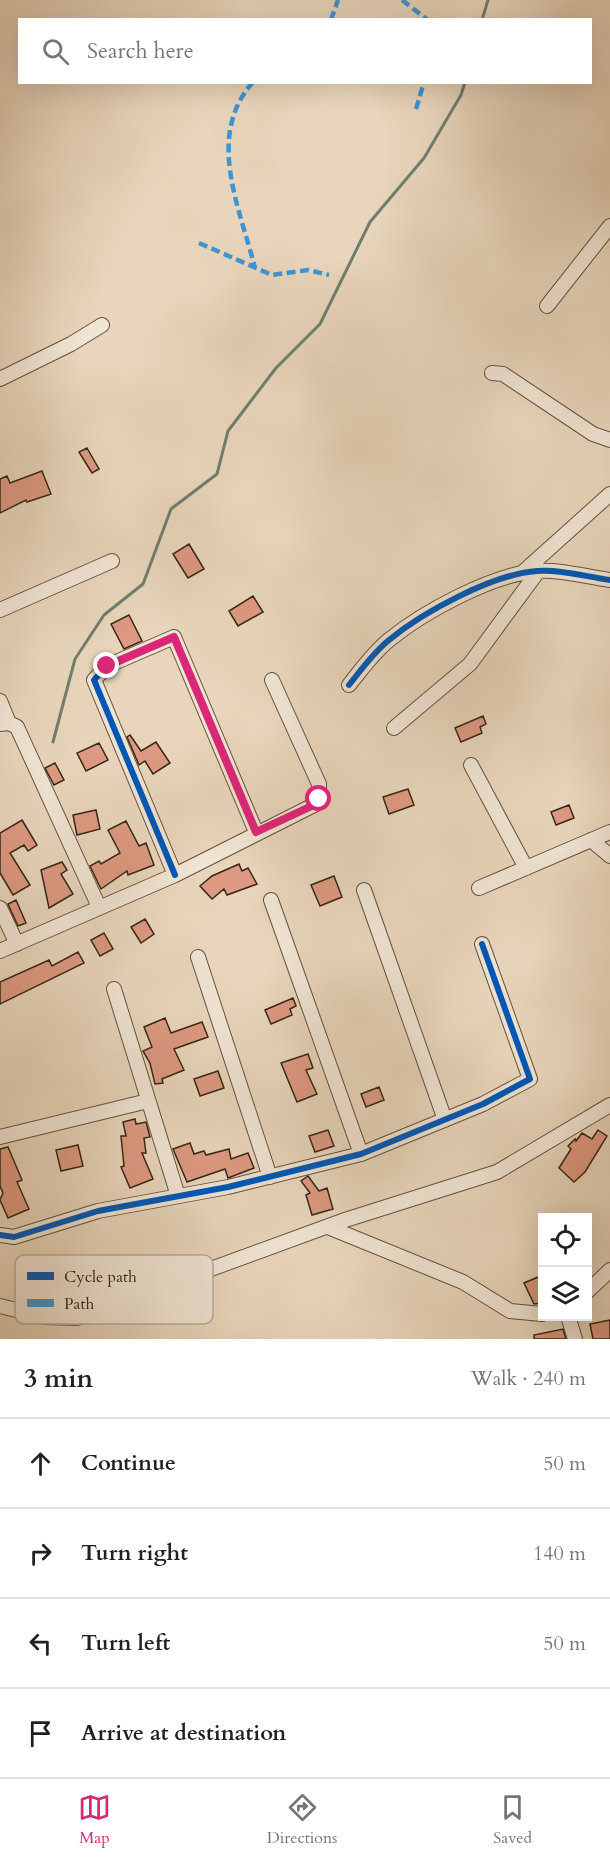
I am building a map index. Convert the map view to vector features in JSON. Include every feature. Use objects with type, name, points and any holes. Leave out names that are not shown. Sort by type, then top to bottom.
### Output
[{"type":"street","points":[[547,306],[610,226]]},
{"type":"street","points":[[0,379],[71,344],[102,325]]},
{"type":"street","points":[[492,374],[503,374],[593,434],[610,440]]},
{"type":"street","points":[[522,573],[610,494]]},
{"type":"street","points":[[0,610],[112,561]]},
{"type":"street","points":[[394,728],[470,664],[539,570]]},
{"type":"street","points":[[349,685],[386,642],[406,628],[462,597],[522,573],[539,570],[610,580]]},
{"type":"street","points":[[175,875],[94,680],[107,666],[174,637],[256,832]]},
{"type":"street","points":[[0,951],[175,875],[256,832],[316,804],[320,792],[319,784],[272,680]]},
{"type":"street","points":[[0,701],[5,724],[17,727],[99,907]]},
{"type":"street","points":[[471,765],[526,868]]},
{"type":"street","points":[[479,888],[610,832]]},
{"type":"street","points":[[591,840],[610,856]]},
{"type":"street","points":[[364,891],[445,1120]]},
{"type":"street","points":[[271,900],[361,1154]]},
{"type":"street","points":[[0,908],[17,944]]},
{"type":"street","points":[[0,1235],[14,1237],[98,1211],[270,1177],[361,1154],[483,1104],[530,1079],[482,944]]},
{"type":"street","points":[[198,957],[270,1177]]},
{"type":"street","points":[[114,989],[177,1196]]},
{"type":"street","points":[[0,1137],[148,1101]]},
{"type":"street","points":[[213,1269],[328,1227],[497,1172],[610,1105]]},
{"type":"street","points":[[328,1227],[463,1281],[510,1311],[538,1314]]},
{"type":"street","points":[[592,1288],[610,1270]]},
{"type":"street","points":[[0,1306],[15,1310]]},
{"type":"street","points":[[569,1321],[575,1339]]},
{"type":"building","points":[[87,448],[99,469],[92,473],[79,452]]},
{"type":"building","points":[[42,471],[51,494],[27,502],[26,500],[0,513],[0,479],[7,476],[10,483]]},
{"type":"building","points":[[189,544],[204,569],[188,578],[173,554]]},
{"type":"building","points":[[253,596],[263,612],[238,626],[229,611]]},
{"type":"building","points":[[129,615],[142,641],[124,649],[111,624]]},
{"type":"building","points":[[483,716],[486,724],[480,727],[482,733],[461,742],[455,728]]},
{"type":"building","points":[[130,735],[141,751],[156,742],[170,763],[153,774],[145,761],[139,765],[127,737]]},
{"type":"building","points":[[99,743],[108,760],[86,771],[77,753]]},
{"type":"building","points":[[55,763],[64,780],[54,785],[45,768]]},
{"type":"building","points":[[408,789],[414,805],[389,814],[383,797]]},
{"type":"building","points":[[569,805],[574,818],[556,825],[551,812]]},
{"type":"building","points":[[96,810],[100,829],[77,835],[73,815]]},
{"type":"building","points":[[22,820],[37,845],[28,851],[24,845],[10,853],[30,885],[13,895],[0,873],[0,833]]},
{"type":"building","points":[[126,821],[139,846],[146,843],[154,865],[128,875],[127,871],[101,889],[90,866],[99,861],[101,864],[120,853],[108,830]]},
{"type":"building","points":[[62,862],[67,870],[61,874],[73,894],[49,908],[41,870]]},
{"type":"building","points":[[239,864],[242,871],[248,868],[257,884],[227,895],[224,889],[212,899],[200,886],[212,876]]},
{"type":"building","points":[[334,876],[342,897],[320,906],[311,885]]},
{"type":"building","points":[[16,900],[26,923],[18,926],[8,904]]},
{"type":"building","points":[[145,919],[154,934],[141,943],[131,927]]},
{"type":"building","points":[[104,933],[113,949],[100,956],[91,940]]},
{"type":"building","points":[[78,952],[84,963],[0,1004],[0,982],[49,960],[52,966]]},
{"type":"building","points":[[293,998],[296,1006],[290,1009],[292,1015],[271,1024],[265,1010]]},
{"type":"building","points":[[165,1018],[171,1033],[202,1022],[208,1037],[174,1049],[184,1070],[162,1079],[163,1083],[155,1084],[150,1063],[143,1051],[152,1047],[144,1027]]},
{"type":"building","points":[[308,1054],[313,1068],[306,1070],[317,1094],[297,1102],[281,1063]]},
{"type":"building","points":[[218,1071],[224,1088],[200,1096],[194,1079]]},
{"type":"building","points":[[379,1087],[384,1100],[366,1107],[361,1094]]},
{"type":"building","points":[[135,1119],[136,1124],[146,1122],[150,1137],[144,1138],[146,1153],[142,1153],[153,1179],[130,1188],[121,1167],[124,1166],[121,1136],[126,1136],[123,1122]]},
{"type":"building","points":[[328,1130],[334,1146],[315,1152],[309,1136]]},
{"type":"building","points":[[598,1130],[607,1136],[585,1172],[574,1182],[559,1168],[571,1149],[568,1146],[582,1133],[592,1139]]},
{"type":"building","points":[[190,1143],[194,1154],[204,1151],[206,1155],[229,1149],[231,1159],[248,1153],[254,1168],[228,1178],[225,1169],[187,1182],[173,1149]]},
{"type":"building","points":[[78,1145],[83,1166],[61,1171],[56,1150]]},
{"type":"building","points":[[8,1147],[22,1180],[17,1182],[29,1209],[8,1218],[0,1200],[3,1193],[0,1186],[0,1149]]},
{"type":"building","points":[[308,1176],[319,1191],[327,1188],[333,1209],[312,1215],[306,1195],[310,1193],[301,1181]]},
{"type":"building","points":[[538,1277],[538,1304],[534,1304],[524,1283]]},
{"type":"building","points":[[610,1320],[610,1339],[593,1339],[590,1324]]},
{"type":"building","points":[[563,1329],[566,1339],[534,1339],[534,1335]]},
{"type":"waterway","points":[[483,18],[488,0]]},
{"type":"waterway","points":[[53,742],[75,659],[104,615],[143,584],[171,509],[217,474],[228,431],[276,368],[320,324],[370,222],[424,158],[461,95],[464,84]]},
{"type":"marked path","points":[[332,18],[338,0]]},
{"type":"marked path","points":[[402,0],[425,18]]},
{"type":"marked path","points":[[252,84],[239,103],[231,125],[229,149],[230,173],[235,197],[255,268]]},
{"type":"marked path","points":[[416,109],[423,84]]},
{"type":"marked path","points":[[199,243],[272,275],[308,270],[329,275]]},
{"type":"cycle path","points":[[349,685],[378,650],[403,629],[459,596],[480,587],[500,579],[537,571],[564,572],[610,580]]},
{"type":"cycle path","points":[[175,875],[94,680],[107,666],[174,637],[256,832]]},
{"type":"cycle path","points":[[0,1235],[14,1237],[98,1211],[228,1187],[361,1154],[483,1104],[530,1079],[482,944]]},
{"type":"route","points":[[107,666],[174,637],[256,832],[316,804],[319,799]]}]
